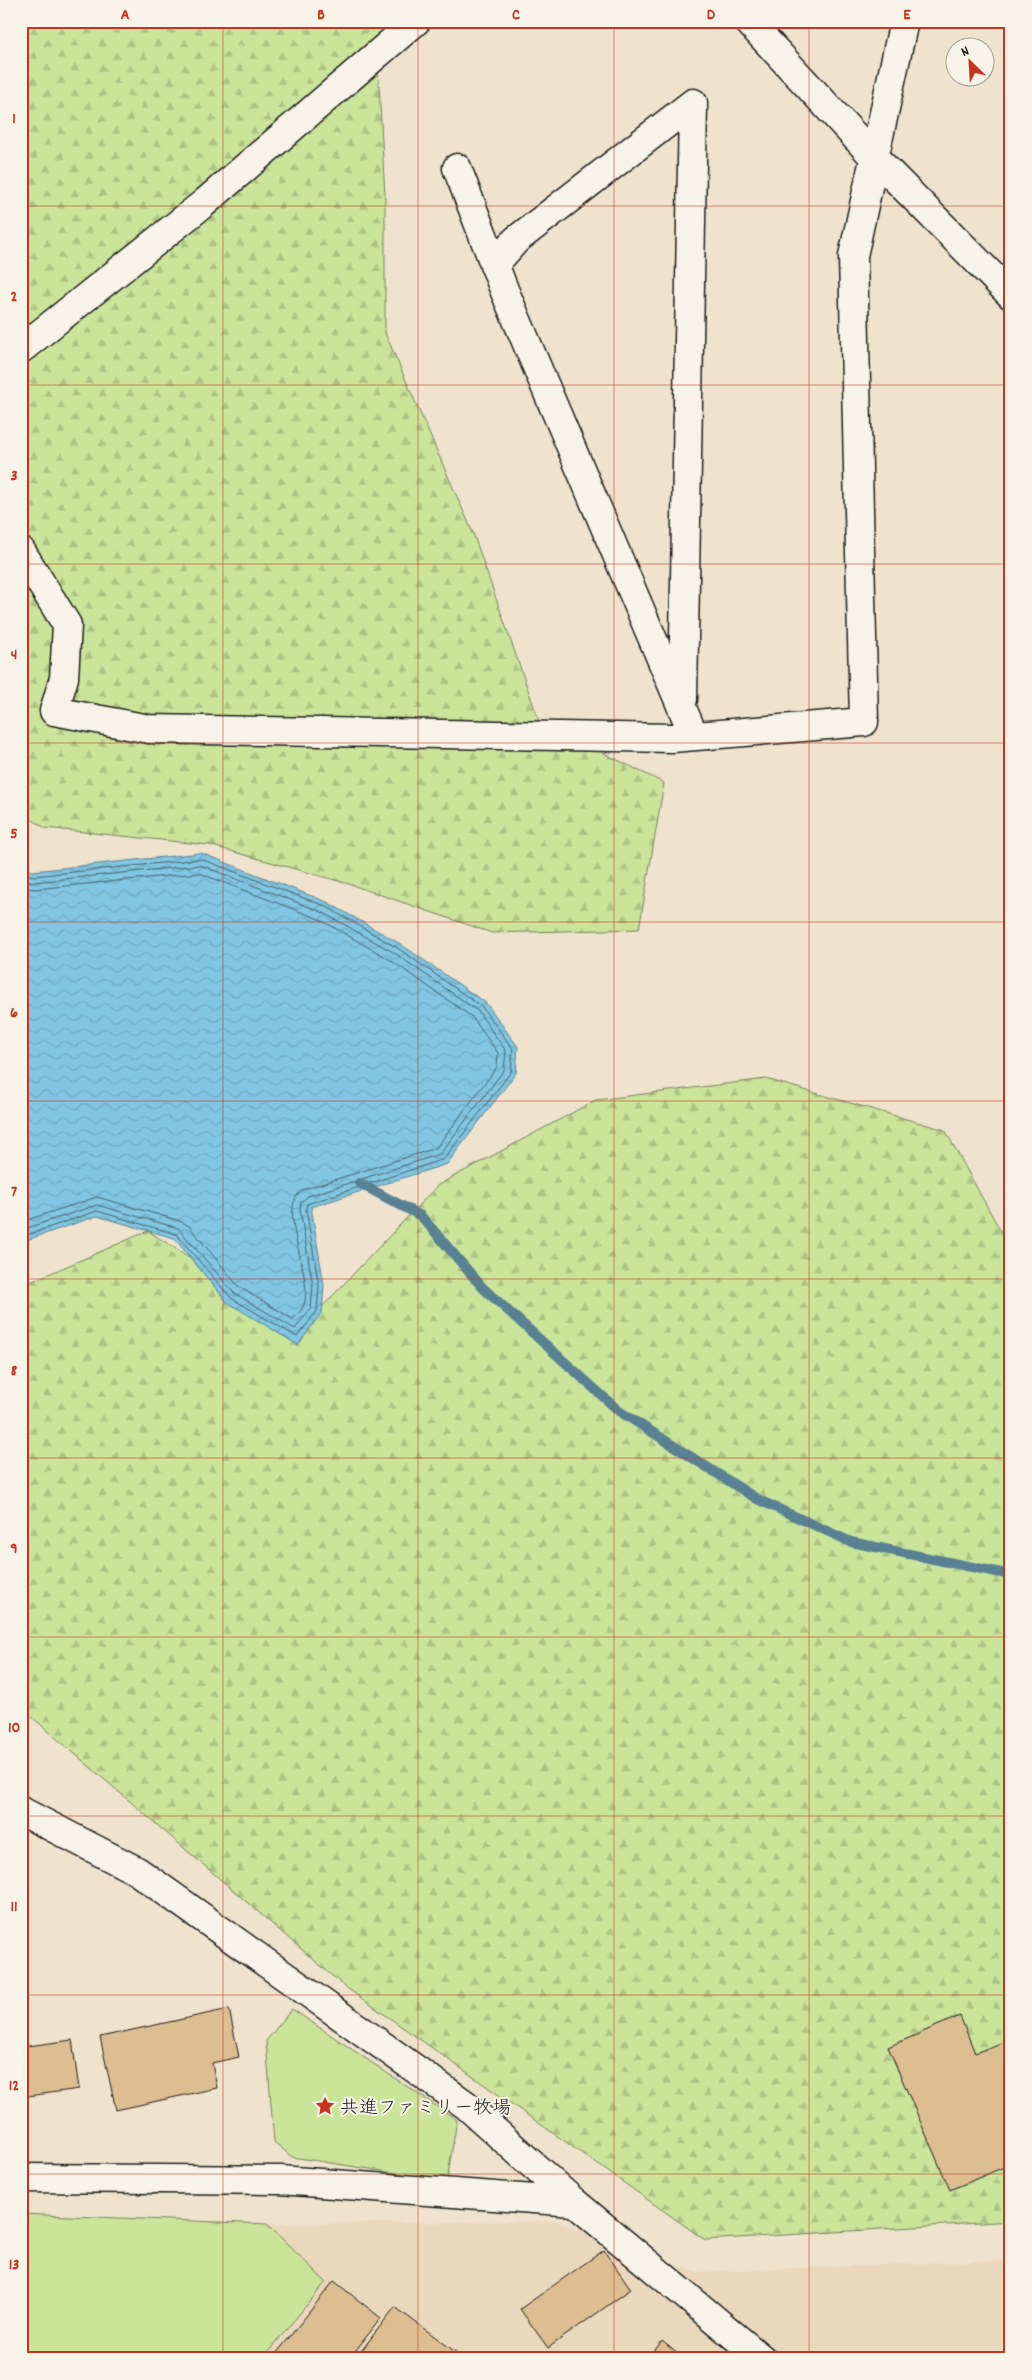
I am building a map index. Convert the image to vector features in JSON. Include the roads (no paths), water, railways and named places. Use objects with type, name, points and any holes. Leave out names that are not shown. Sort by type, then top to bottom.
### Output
[{"type":"street","points":[[21,349],[203,204],[416,21]]},
{"type":"street","points":[[748,21],[875,158],[1011,295]]},
{"type":"street","points":[[21,551],[67,625],[64,678],[54,711],[149,728],[652,737],[694,736],[864,722],[853,256],[904,21]]},
{"type":"street","points":[[494,265],[516,240],[693,103],[683,709]]},
{"type":"street","points":[[457,168],[494,265],[694,736]]},
{"type":"street","points":[[21,1810],[78,1838],[154,1883],[466,2105],[574,2202],[762,2359]]},
{"type":"street","points":[[21,2178],[280,2180],[574,2202]]},
{"type":"water","points":[[201,853],[327,902],[399,943],[486,1003],[518,1047],[516,1073],[447,1164],[311,1207],[324,1285],[322,1312],[298,1345],[227,1302],[174,1238],[97,1216],[21,1242],[21,868],[33,871]]},
{"type":"waterway","points":[[359,1183],[421,1216],[483,1288],[619,1411],[757,1499],[851,1542],[1011,1575]]},
{"type":"place","name":"共進ファミリー牧場","points":[[325,2106]]}]
